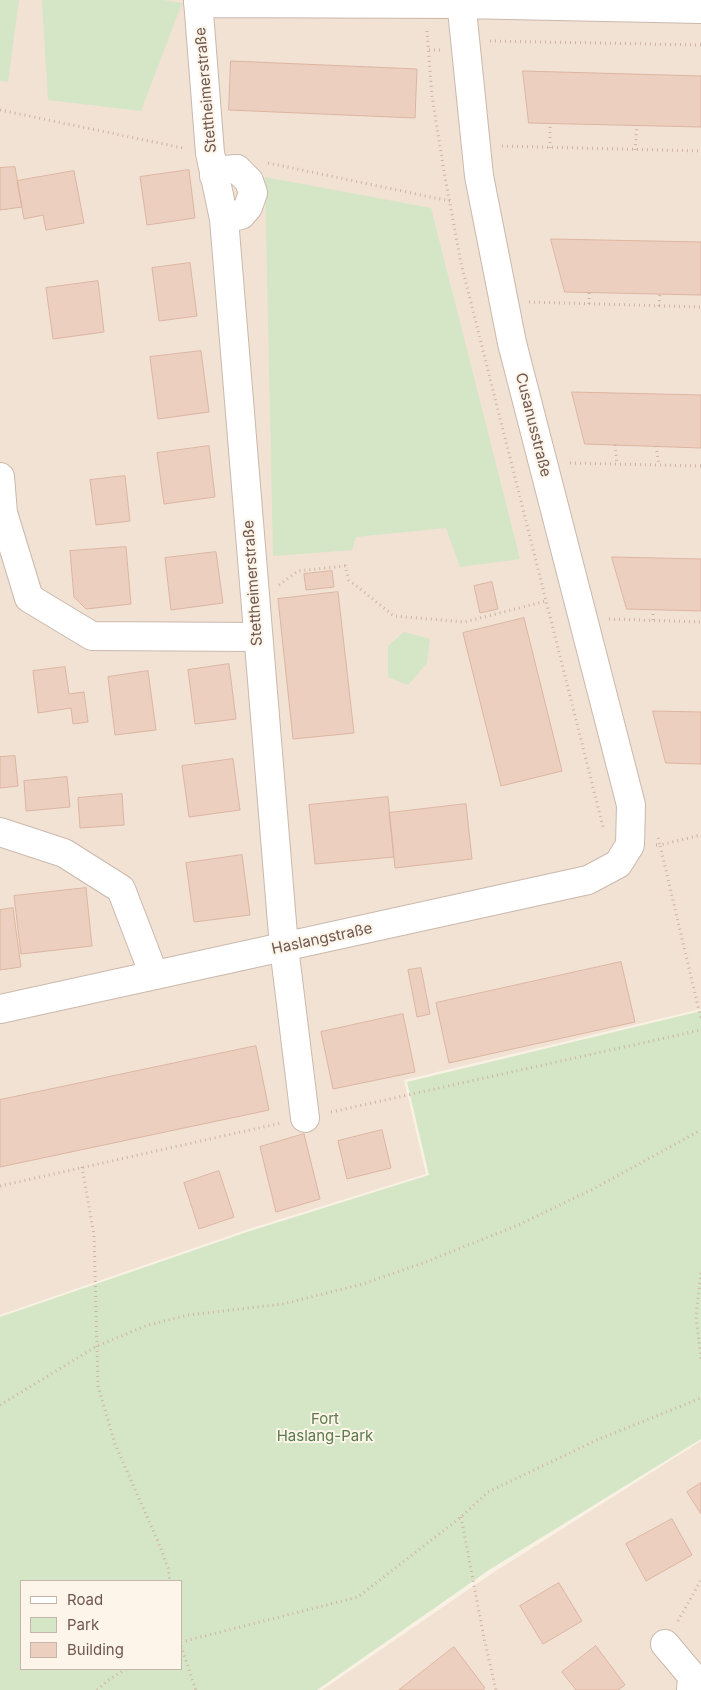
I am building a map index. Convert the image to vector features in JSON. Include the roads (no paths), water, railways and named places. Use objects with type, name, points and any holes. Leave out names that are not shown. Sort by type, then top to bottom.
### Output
[{"type":"street","points":[[198,2],[461,2],[701,9]]},
{"type":"street","name":"Stettheimerstraße","points":[[198,2],[210,153],[214,176],[224,170],[237,169],[249,181],[252,193],[248,207],[241,215],[224,219],[284,947],[305,1118]]},
{"type":"street","name":"Cusanusstraße","points":[[461,2],[479,176],[512,343],[631,805],[630,845]]},
{"type":"street","points":[[0,477],[3,513],[29,598],[92,636],[257,637]]},
{"type":"street","points":[[0,832],[64,853],[121,890],[154,976]]},
{"type":"street","name":"Haslangstraße","points":[[0,1009],[588,880],[618,864],[630,845]]},
{"type":"street","points":[[665,1644],[692,1676],[691,1690]]},
{"type":"park label","name":"Fort Haslang-Park","points":[[325,1428]]}]
